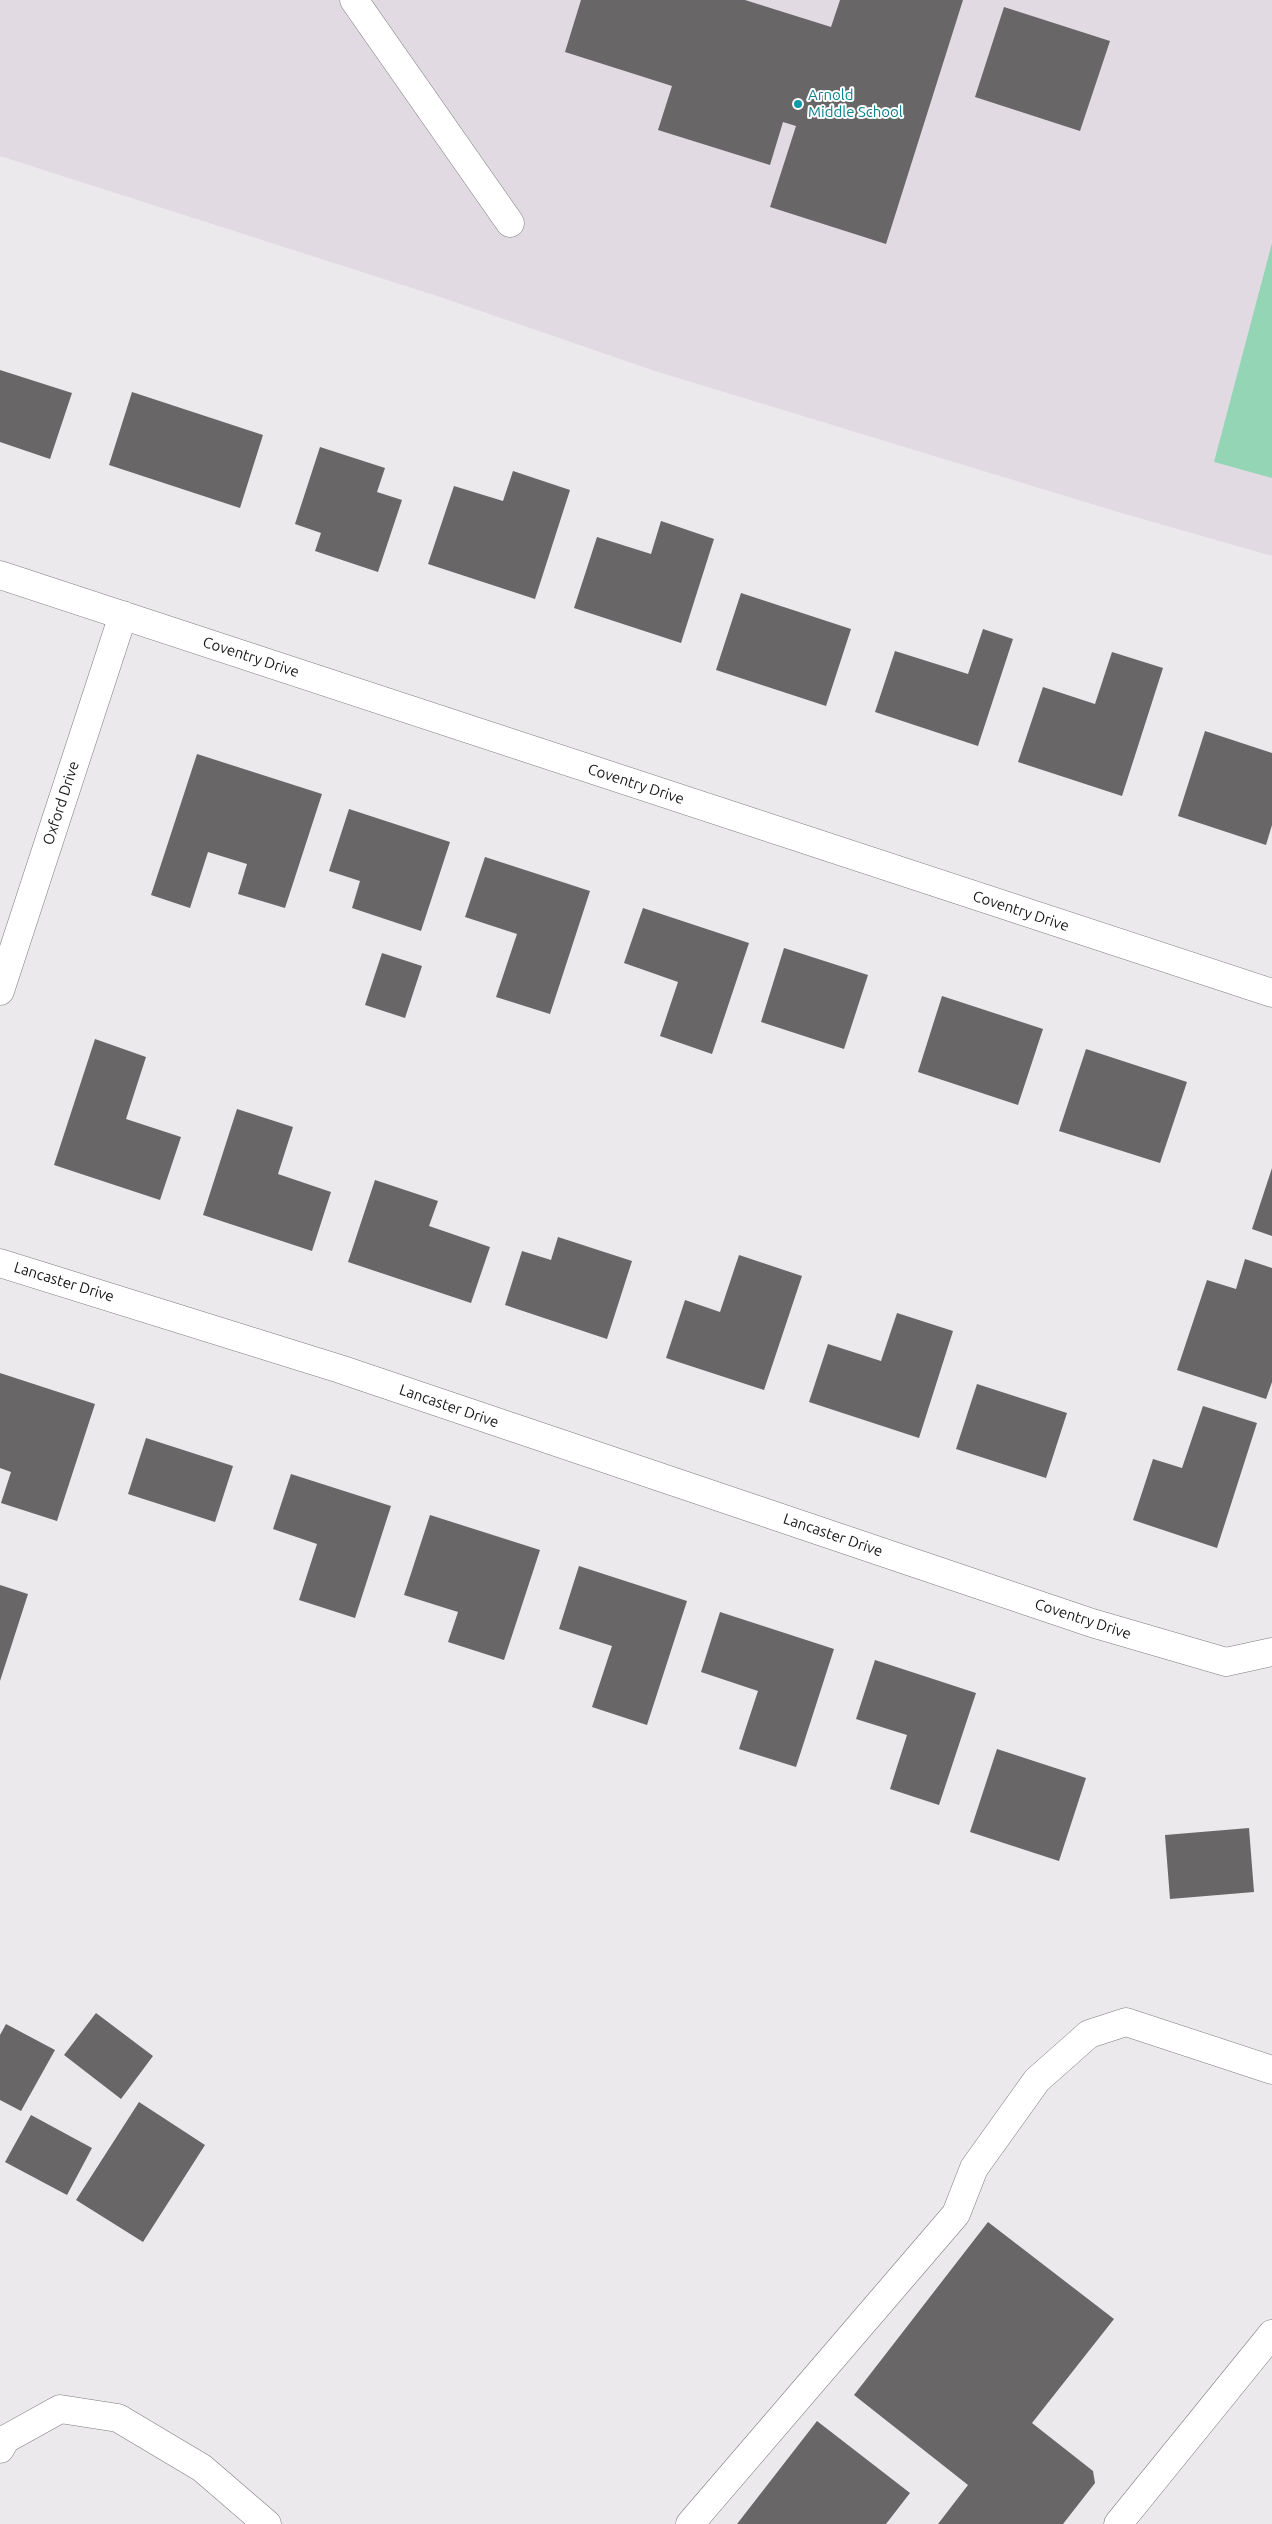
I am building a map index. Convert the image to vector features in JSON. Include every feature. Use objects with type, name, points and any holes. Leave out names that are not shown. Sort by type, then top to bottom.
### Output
[{"type":"street","points":[[354,0],[510,223]]},
{"type":"street","name":"Coventry Drive","points":[[0,575],[1272,993]]},
{"type":"street","name":"Oxford Drive","points":[[0,991],[123,615]]},
{"type":"street","name":"Lancaster Drive","points":[[0,1262],[340,1369],[897,1556]]},
{"type":"street","name":"Coventry Drive","points":[[897,1556],[1092,1623],[1226,1662],[1272,1652]]},
{"type":"street","points":[[690,2524],[956,2214],[974,2168],[1037,2080],[1089,2034],[1126,2022],[1272,2070]]},
{"type":"street","points":[[1118,2524],[1272,2334]]},
{"type":"street","points":[[0,2449],[6,2439],[60,2410],[118,2418],[202,2468],[266,2524]]},
{"type":"shaded area","points":[[0,0],[1272,0],[1272,556],[1118,512],[655,371],[440,297],[0,156]]},
{"type":"green space","points":[[1272,243],[1272,478],[1214,462]]},
{"type":"building","name":"Arnold Middle School","points":[[581,0],[745,0],[831,27],[840,0],[963,0],[886,244],[770,207],[796,126],[783,122],[770,165],[658,130],[672,86],[565,52]]},
{"type":"building","points":[[1004,7],[1110,41],[1080,131],[975,97]]},
{"type":"building","points":[[0,370],[72,393],[50,459],[0,442]]},
{"type":"building","points":[[132,392],[263,435],[240,508],[109,465]]},
{"type":"building","points":[[320,447],[385,468],[377,492],[402,500],[378,572],[315,551],[321,533],[295,524]]},
{"type":"building","points":[[513,471],[570,490],[535,599],[428,564],[454,486],[503,501]]},
{"type":"building","points":[[661,521],[714,539],[681,643],[574,608],[597,537],[651,554]]},
{"type":"building","points":[[741,593],[851,629],[826,706],[716,670]]},
{"type":"building","points":[[983,629],[1013,639],[978,746],[875,712],[895,651],[968,674]]},
{"type":"building","points":[[1112,652],[1163,668],[1122,796],[1018,762],[1043,687],[1095,704]]},
{"type":"building","points":[[1205,731],[1272,753],[1272,825],[1266,845],[1178,816]]},
{"type":"building","points":[[197,754],[322,794],[285,908],[238,894],[247,864],[208,852],[190,908],[151,895]]},
{"type":"building","points":[[349,809],[450,842],[421,931],[352,908],[360,881],[329,871]]},
{"type":"building","points":[[485,857],[590,891],[550,1014],[496,997],[517,934],[465,917]]},
{"type":"building","points":[[643,908],[749,943],[712,1054],[660,1036],[678,982],[624,963]]},
{"type":"building","points":[[784,948],[868,975],[844,1049],[761,1022]]},
{"type":"building","points":[[382,953],[422,966],[405,1018],[365,1005]]},
{"type":"building","points":[[942,996],[1043,1029],[1018,1105],[918,1072]]},
{"type":"building","points":[[95,1039],[146,1057],[126,1119],[181,1137],[160,1200],[54,1165]]},
{"type":"building","points":[[1086,1049],[1187,1082],[1160,1163],[1059,1131]]},
{"type":"building","points":[[237,1109],[293,1127],[278,1174],[331,1192],[312,1251],[203,1215]]},
{"type":"building","points":[[1272,1168],[1272,1236],[1252,1229]]},
{"type":"building","points":[[375,1180],[438,1201],[429,1226],[490,1247],[471,1303],[348,1262]]},
{"type":"building","points":[[558,1237],[632,1261],[607,1339],[505,1305],[522,1251],[551,1260]]},
{"type":"building","points":[[739,1255],[802,1276],[764,1390],[666,1358],[685,1300],[720,1312]]},
{"type":"building","points":[[1245,1259],[1272,1268],[1272,1382],[1266,1399],[1177,1370],[1207,1280],[1236,1289]]},
{"type":"building","points":[[897,1313],[953,1331],[919,1438],[809,1402],[828,1344],[881,1361]]},
{"type":"building","points":[[0,1373],[95,1404],[57,1521],[1,1503],[11,1472],[0,1468]]},
{"type":"building","points":[[977,1384],[1067,1413],[1046,1478],[956,1449]]},
{"type":"building","points":[[1203,1406],[1257,1423],[1217,1548],[1133,1520],[1153,1459],[1182,1468]]},
{"type":"building","points":[[146,1438],[233,1466],[215,1522],[128,1494]]},
{"type":"building","points":[[291,1474],[391,1506],[355,1618],[299,1600],[317,1544],[273,1529]]},
{"type":"building","points":[[430,1515],[540,1550],[504,1660],[448,1642],[458,1612],[404,1595]]},
{"type":"building","points":[[579,1566],[687,1601],[647,1725],[592,1707],[612,1646],[559,1629]]},
{"type":"building","points":[[0,1585],[28,1594],[0,1681]]},
{"type":"building","points":[[720,1612],[834,1649],[796,1767],[739,1749],[758,1691],[701,1672]]},
{"type":"building","points":[[875,1660],[976,1693],[939,1805],[890,1789],[907,1735],[856,1719]]},
{"type":"building","points":[[997,1749],[1086,1778],[1059,1861],[970,1832]]},
{"type":"building","points":[[1249,1828],[1254,1892],[1170,1899],[1165,1835]]},
{"type":"building","points":[[96,2013],[153,2056],[121,2099],[64,2055]]},
{"type":"building","points":[[6,2024],[55,2050],[21,2111],[0,2100],[0,2035]]},
{"type":"building","points":[[139,2102],[205,2145],[143,2242],[76,2200]]},
{"type":"building","points":[[31,2115],[92,2148],[67,2195],[5,2162]]},
{"type":"building","points":[[988,2222],[1114,2319],[1032,2423],[1093,2471],[1095,2483],[1063,2524],[938,2524],[968,2485],[854,2395]]},
{"type":"building","points":[[817,2421],[910,2493],[886,2524],[737,2524]]},
{"type":"place","name":"Arnold Middle School","points":[[798,104]]}]
